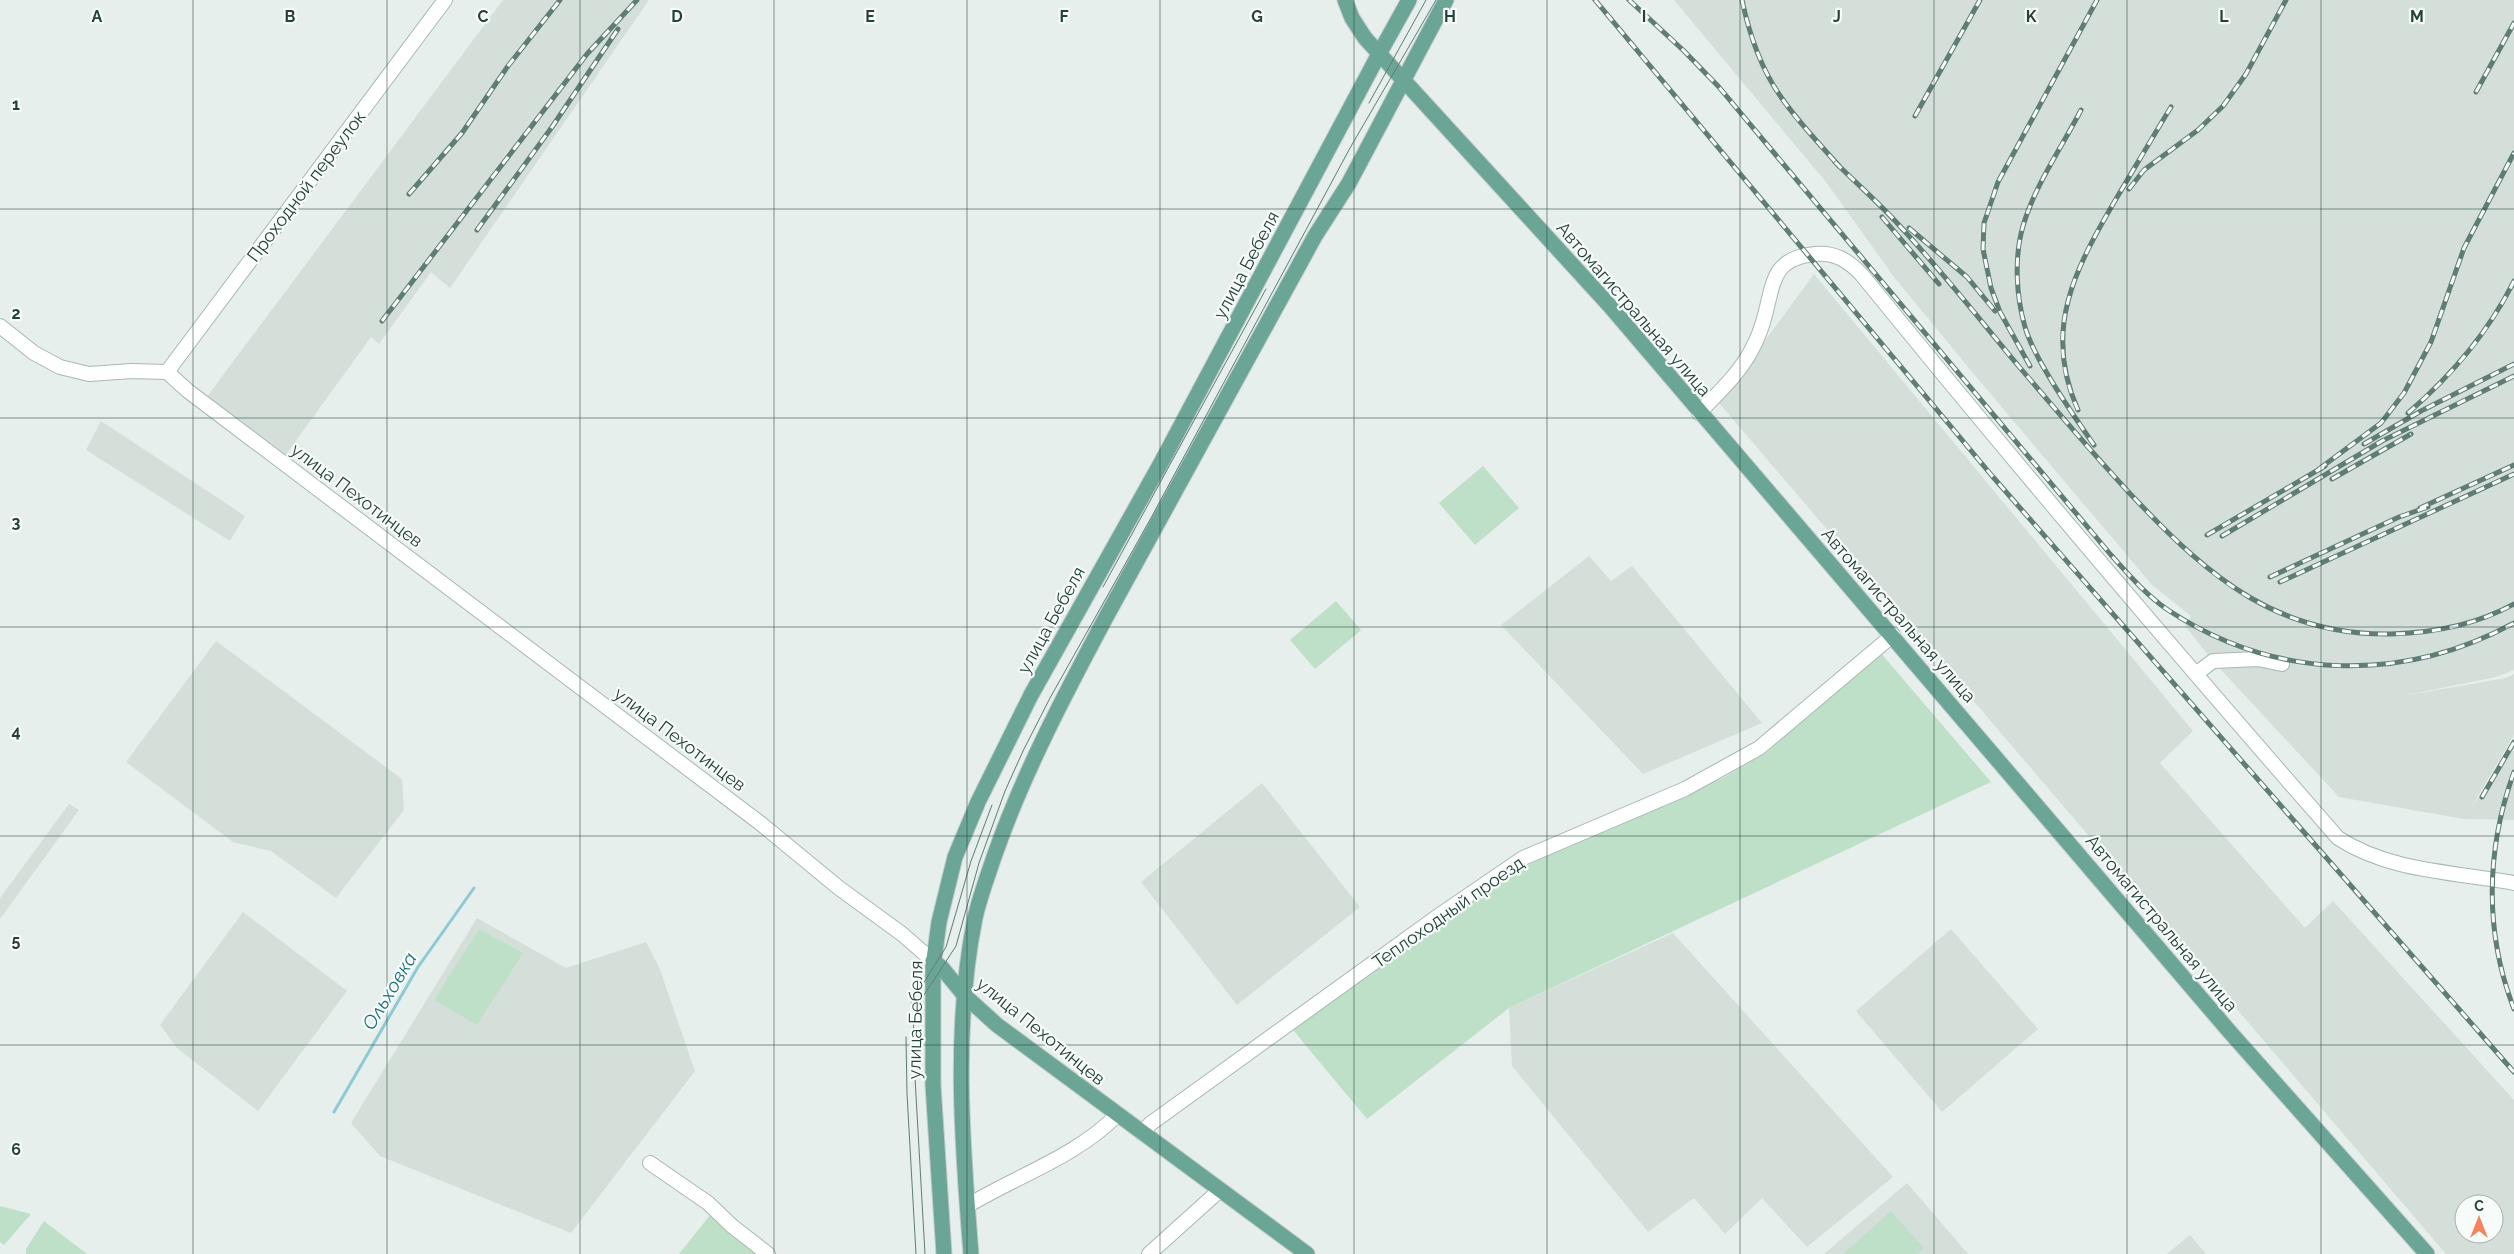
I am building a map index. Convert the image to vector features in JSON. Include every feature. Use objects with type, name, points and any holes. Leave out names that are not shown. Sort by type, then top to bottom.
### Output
[{"type":"main road","name":"Автомагистральная улица","points":[[1345,0],[1352,18],[1378,54],[1404,80],[1609,305],[1699,412],[1893,635],[2229,1031],[2427,1254]]},
{"type":"main road","name":"улица Бебеля","points":[[944,1254],[933,1085],[933,961],[939,922],[955,857],[978,802],[1031,695],[1161,463],[1378,54],[1409,0]]},
{"type":"main road","points":[[971,1254],[967,1206],[961,1055],[965,996],[969,953],[976,914],[1009,815],[1029,767],[1124,585],[1315,236],[1349,183],[1446,0]]},
{"type":"main road","name":"улица Пехотинцев","points":[[933,961],[942,968],[965,996],[997,1025],[1307,1254]]},
{"type":"street","name":"Проходной переулок","points":[[167,372],[445,0]]},
{"type":"street","points":[[1699,412],[1739,370],[1752,349],[1764,320],[1771,288],[1779,270],[1792,259],[1808,255],[1826,254],[1842,258],[1862,275],[2110,576],[2197,673],[2338,838],[2371,856],[2406,866],[2514,883]]},
{"type":"street","points":[[0,326],[34,353],[60,367],[89,374],[132,371],[167,372]]},
{"type":"street","name":"улица Пехотинцев","points":[[167,372],[188,392],[760,823],[839,888],[902,934],[933,961]]},
{"type":"street","name":"Теплоходный проезд","points":[[1142,1133],[1150,1124],[1441,914],[1523,858],[1685,789],[1718,773],[1759,748],[1893,635]]},
{"type":"street","points":[[2197,673],[2213,661],[2234,658],[2266,660],[2282,664]]},
{"type":"street","points":[[967,1206],[1077,1147],[1101,1131],[1117,1115]]},
{"type":"street","points":[[650,1163],[708,1203],[732,1226],[768,1254]]},
{"type":"street","points":[[1149,1254],[1220,1190]]},
{"type":"shaded area","points":[[503,0],[649,0],[450,288],[431,272],[379,344],[371,337],[285,456],[206,398]]},
{"type":"shaded area","points":[[1674,0],[2514,0],[2514,670],[2496,677],[2402,696],[2506,678],[2514,674],[2514,735],[2471,808],[2514,745],[2514,820],[2464,819],[2339,797],[2213,661],[2185,626],[2191,616],[2152,585],[1973,373],[1894,277],[1826,182]]},
{"type":"shaded area","points":[[1814,274],[2193,731],[2160,763],[2305,928],[2333,901],[2514,1100],[2514,1254],[2446,1254],[1719,403]]},
{"type":"shaded area","points":[[101,421],[245,516],[230,541],[86,450]]},
{"type":"shaded area","points":[[1589,556],[1611,581],[1632,566],[1762,723],[1643,774],[1501,625]]},
{"type":"shaded area","points":[[216,641],[402,779],[404,810],[336,898],[271,851],[233,842],[126,762]]},
{"type":"shaded area","points":[[1262,783],[1360,907],[1237,1005],[1141,882]]},
{"type":"shaded area","points":[[69,804],[79,810],[0,919],[0,898]]},
{"type":"shaded area","points":[[243,912],[347,991],[258,1111],[177,1048],[160,1025]]},
{"type":"shaded area","points":[[477,918],[566,968],[646,942],[659,967],[695,1071],[571,1233],[380,1156],[351,1123]]},
{"type":"shaded area","points":[[1951,929],[2038,1029],[1942,1112],[1856,1011]]},
{"type":"shaded area","points":[[1673,933],[1893,1177],[1807,1247],[1762,1198],[1725,1234],[1694,1198],[1648,1232],[1512,1066],[1509,1008]]},
{"type":"shaded area","points":[[1907,1183],[1968,1254],[1824,1254]]},
{"type":"shaded area","points":[[2190,1235],[2206,1254],[2167,1254]]},
{"type":"green space","points":[[1483,466],[1519,508],[1475,545],[1439,503]]},
{"type":"green space","points":[[1336,601],[1361,630],[1315,669],[1290,640]]},
{"type":"green space","points":[[1880,652],[1991,782],[1509,1008],[1367,1119],[1293,1030],[1494,883],[1563,846],[1723,778],[1766,753]]},
{"type":"green space","points":[[479,929],[523,953],[477,1025],[434,1000]]},
{"type":"green space","points":[[0,1206],[31,1214],[4,1245],[0,1242]]},
{"type":"green space","points":[[1891,1211],[1924,1248],[1917,1254],[1843,1254]]},
{"type":"green space","points":[[711,1214],[761,1254],[679,1254]]},
{"type":"green space","points":[[44,1221],[87,1254],[26,1254],[26,1249]]},
{"type":"waterway","name":"Ольховка","points":[[334,1112],[418,967],[474,888]]},
{"type":"tram line","points":[[1369,103],[1426,0]]},
{"type":"tram line","points":[[925,1254],[913,1043],[914,1016],[920,1001],[956,946],[979,863],[1005,791],[1050,698],[1151,518],[1350,148],[1436,0]]},
{"type":"tram line","points":[[1103,587],[1266,289]]},
{"type":"tram line","points":[[911,1003],[946,947],[971,861],[992,805]]},
{"type":"tram line","points":[[906,1037],[907,1094],[916,1254]]},
{"type":"railway","points":[[409,194],[462,133],[508,66],[560,0]]},
{"type":"railway","points":[[382,321],[587,54],[637,0]]},
{"type":"railway","points":[[1595,0],[1993,477],[2514,1072]]},
{"type":"railway","points":[[1629,0],[1684,51],[1718,86],[2111,555],[2145,591],[2168,610],[2209,633],[2251,650],[2295,661],[2339,666],[2383,664],[2428,657],[2471,643],[2514,623]]},
{"type":"railway","points":[[1742,0],[1748,25],[1767,75],[1794,115],[1839,166]]},
{"type":"railway","points":[[1915,116],[1980,0]]},
{"type":"railway","points":[[2030,366],[2000,312],[1991,288],[1983,249],[1984,223],[1998,182],[2097,0]]},
{"type":"railway","points":[[2129,189],[2144,170],[2198,130],[2223,106],[2246,74],[2286,0]]},
{"type":"railway","points":[[2476,92],[2514,23]]},
{"type":"railway","points":[[477,230],[552,127],[618,29]]},
{"type":"railway","points":[[2078,410],[2068,381],[2063,353],[2063,327],[2068,301],[2076,275],[2101,225],[2171,107]]},
{"type":"railway","points":[[2081,110],[2034,196],[2028,211],[2020,238],[2017,276],[2022,315],[2030,340],[2055,387],[2094,445]]},
{"type":"railway","points":[[2319,469],[2381,423],[2404,393],[2431,342],[2464,248],[2514,153]]},
{"type":"railway","points":[[1835,162],[1914,241],[2021,369],[2138,502],[2165,530],[2220,578],[2250,597],[2281,613],[2314,625],[2351,632],[2391,634],[2439,630],[2485,617],[2514,604]]},
{"type":"railway","points":[[1882,217],[1939,284]]},
{"type":"railway","points":[[1909,228],[1967,277],[1995,311]]},
{"type":"railway","points":[[2408,413],[2439,384],[2481,336],[2514,281]]},
{"type":"railway","points":[[2364,444],[2421,411],[2514,364]]},
{"type":"railway","points":[[2222,536],[2382,441],[2514,376]]},
{"type":"railway","points":[[2332,479],[2411,434]]},
{"type":"railway","points":[[2420,508],[2514,465]]},
{"type":"railway","points":[[2207,535],[2325,466]]},
{"type":"railway","points":[[2280,582],[2514,474]]},
{"type":"railway","points":[[2270,577],[2399,517],[2428,507]]},
{"type":"railway","points":[[2482,797],[2514,742]]},
{"type":"railway","points":[[2514,772],[2498,831],[2492,890],[2497,950],[2504,980],[2514,1009]]}]
